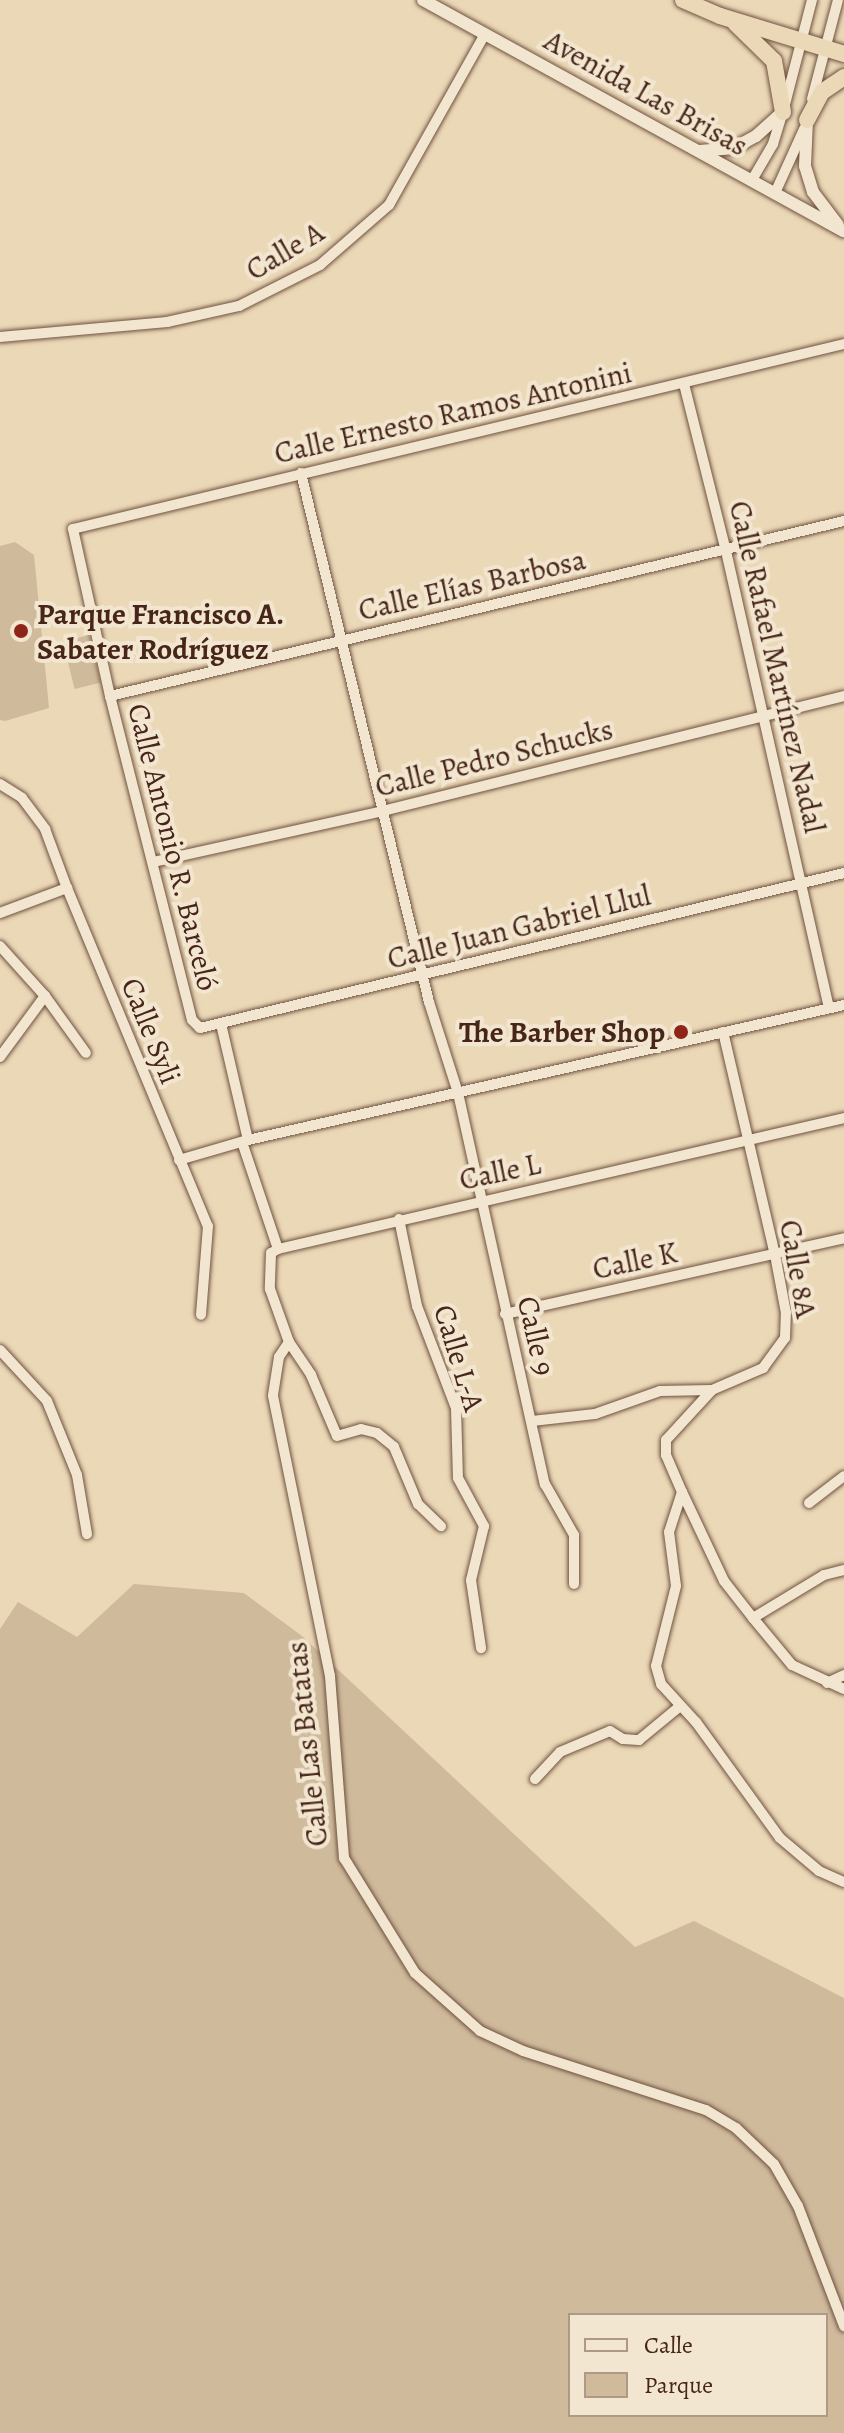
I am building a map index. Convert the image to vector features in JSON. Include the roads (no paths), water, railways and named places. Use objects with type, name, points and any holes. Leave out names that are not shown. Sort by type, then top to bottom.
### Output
[{"type":"highway","points":[[683,0],[731,19],[844,54]]},
{"type":"highway","points":[[731,19],[774,61],[783,112]]},
{"type":"highway","points":[[807,120],[822,92],[844,77]]},
{"type":"street","name":"Avenida Las Brisas","points":[[423,0],[843,231]]},
{"type":"street","points":[[752,180],[773,144],[812,0]]},
{"type":"street","points":[[775,193],[807,120],[838,0]]},
{"type":"street","name":"Calle A","points":[[0,337],[167,322],[239,306],[320,265],[389,205],[485,34]]},
{"type":"street","points":[[700,151],[734,148],[756,136],[783,112]]},
{"type":"street","points":[[807,120],[805,166],[813,192],[843,231]]},
{"type":"street","name":"Calle Ernesto Ramos Antonini","points":[[73,529],[844,344]]},
{"type":"street","name":"Calle Rafael Martínez Nadal","points":[[684,384],[726,551],[829,1008]]},
{"type":"street","name":"Calle 9","points":[[301,473],[425,975],[429,1002],[458,1093],[484,1200],[505,1314],[545,1484],[574,1535],[574,1584]]},
{"type":"street","name":"Calle Elías Barbosa","points":[[110,696],[342,639],[454,617],[844,521]]},
{"type":"street","name":"Calle Antonio R. Barceló","points":[[73,529],[110,696],[192,1020],[200,1028],[206,1027]]},
{"type":"street","name":"Calle Pedro Schucks","points":[[153,862],[383,811],[844,696]]},
{"type":"street","name":"Calle Syli","points":[[0,784],[22,798],[45,829],[208,1226],[201,1315]]},
{"type":"street","name":"Calle Juan Gabriel Llul","points":[[206,1027],[844,873]]},
{"type":"street","points":[[0,913],[67,888]]},
{"type":"street","points":[[0,946],[45,996],[86,1053]]},
{"type":"street","points":[[0,1057],[45,996]]},
{"type":"street","points":[[179,1160],[245,1141],[844,1005]]},
{"type":"street","points":[[221,1024],[245,1141],[278,1249],[271,1253],[270,1289],[289,1342],[311,1375],[337,1436],[361,1429],[377,1433],[394,1447],[418,1504],[441,1526]]},
{"type":"street","name":"Calle 8A","points":[[532,1421],[595,1414],[660,1391],[712,1390],[763,1368],[785,1338],[786,1313],[775,1255],[746,1142],[723,1032]]},
{"type":"street","name":"Calle L","points":[[278,1249],[844,1118]]},
{"type":"street","name":"Calle L-A","points":[[399,1219],[417,1306],[456,1408],[458,1478],[484,1526],[471,1580],[481,1648]]},
{"type":"street","name":"Calle K","points":[[505,1314],[844,1238]]},
{"type":"street","name":"Calle Las Batatas","points":[[289,1342],[279,1357],[273,1396],[330,1676],[344,1858],[415,1973],[480,2031],[523,2051],[706,2110],[736,2128],[774,2164],[798,2206],[844,2326]]},
{"type":"street","points":[[0,1350],[47,1401],[77,1475],[87,1534]]},
{"type":"street","points":[[712,1390],[666,1440],[666,1455],[682,1492],[724,1581],[753,1618],[792,1665],[844,1689]]},
{"type":"street","points":[[809,1503],[844,1476]]},
{"type":"street","points":[[682,1492],[669,1532],[676,1586],[656,1666],[661,1684],[696,1722],[780,1838],[819,1871],[844,1882]]},
{"type":"street","points":[[753,1618],[824,1575],[844,1570]]},
{"type":"street","points":[[827,1683],[844,1675]]},
{"type":"street","points":[[535,1779],[560,1752],[610,1731],[623,1739],[639,1740],[679,1707]]},
{"type":"place","name":"Parque Francisco A. Sabater Rodríguez","points":[[21,631]]},
{"type":"place","name":"The Barber Shop","points":[[681,1032]]}]
